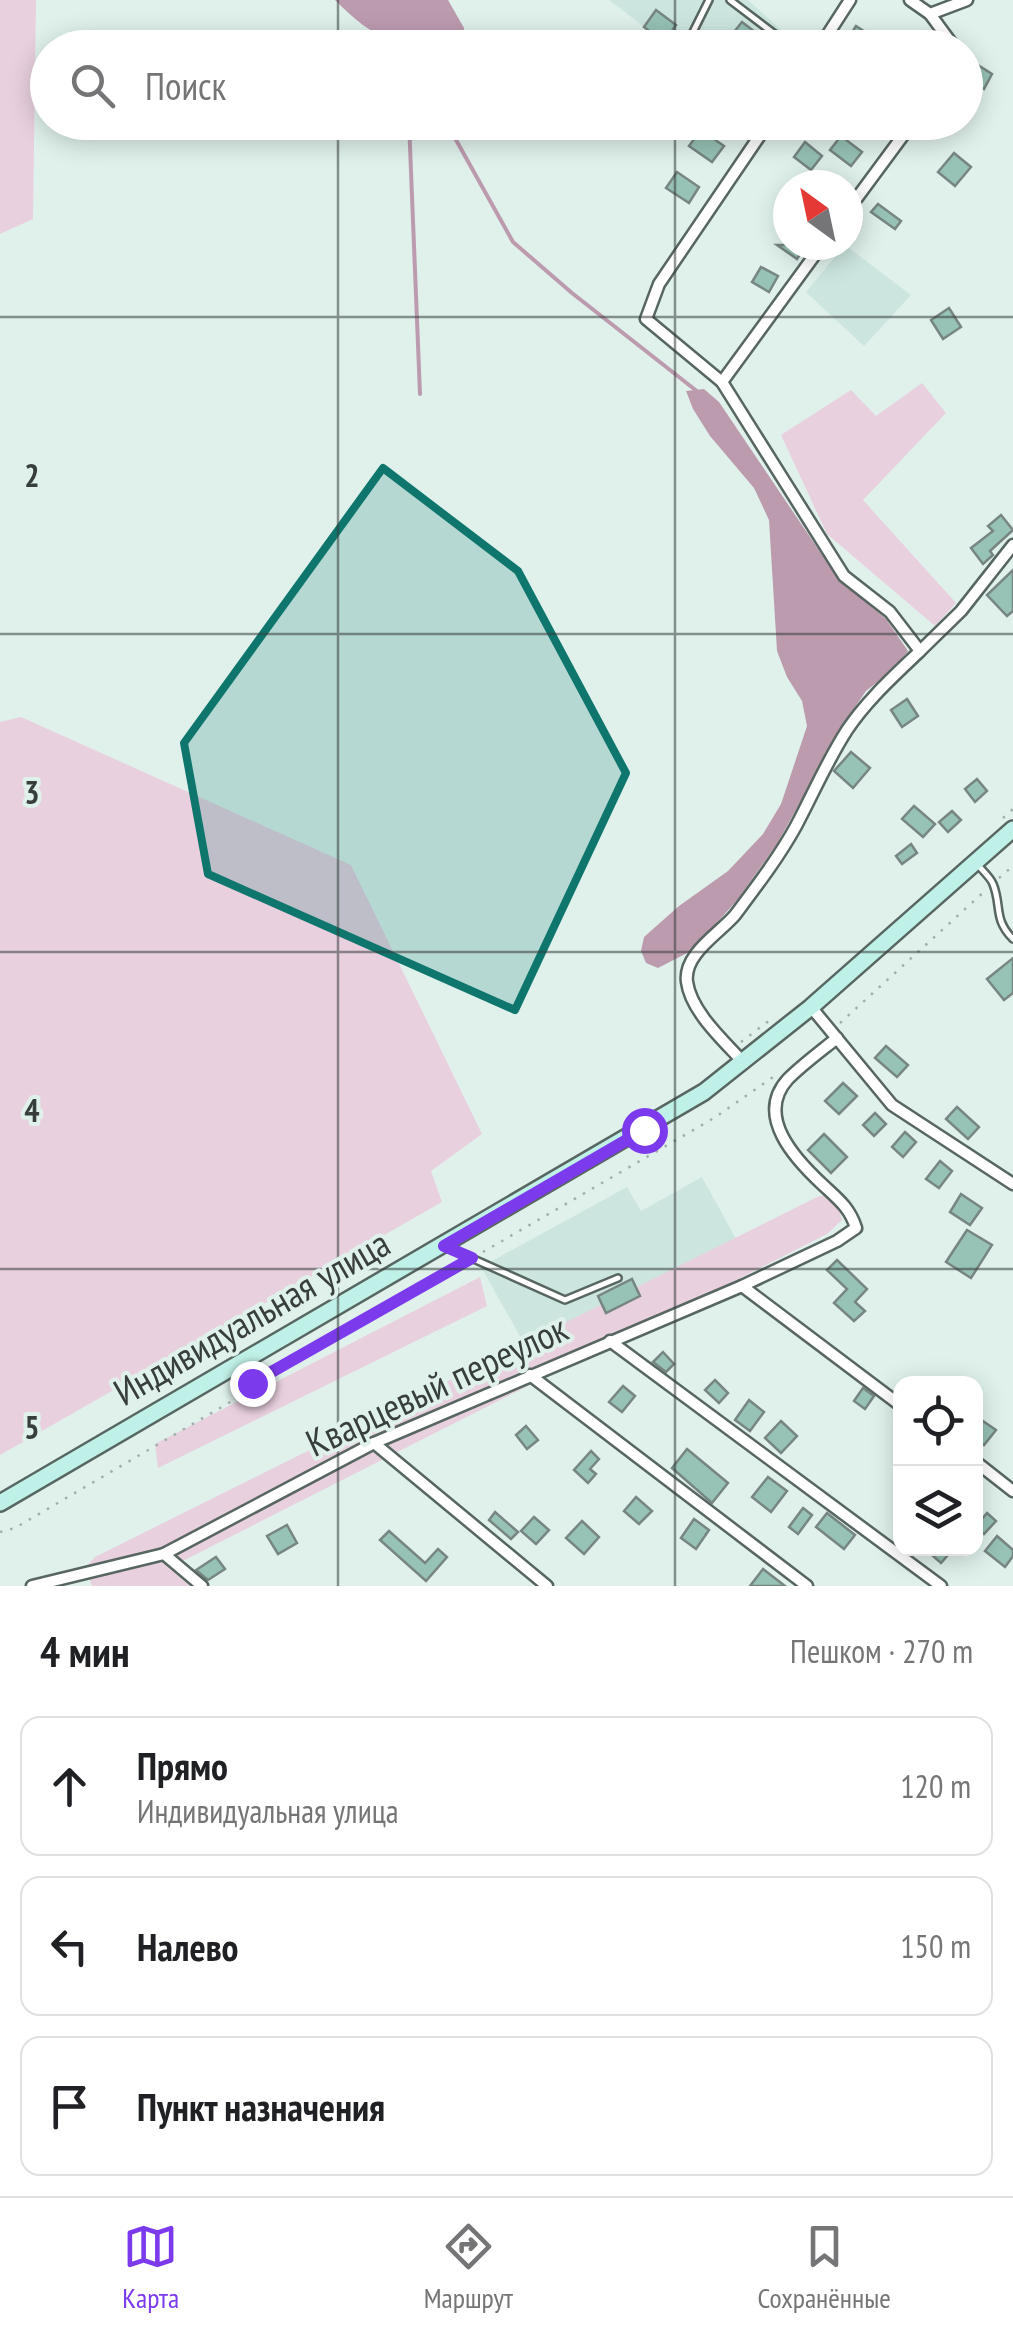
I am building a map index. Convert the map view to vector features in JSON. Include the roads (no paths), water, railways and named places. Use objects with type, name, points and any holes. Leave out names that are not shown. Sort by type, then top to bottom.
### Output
[{"type":"main road","name":"Индивидуальная улица","points":[[0,1502],[644,1130],[744,1062],[1013,829]]},
{"type":"street","points":[[831,30],[850,0]]},
{"type":"street","points":[[910,0],[930,14],[942,30]]},
{"type":"street","points":[[930,14],[967,0]]},
{"type":"street","points":[[758,140],[659,284],[646,319],[722,382],[844,576],[890,612],[920,651]]},
{"type":"street","points":[[863,190],[900,140]]},
{"type":"street","points":[[722,382],[811,260]]},
{"type":"street","points":[[744,1062],[698,1007],[686,982],[690,965],[732,919],[770,866],[795,828],[847,730],[871,698],[962,611],[1013,544]]},
{"type":"street","points":[[811,1007],[892,1105],[1013,1184]]},
{"type":"street","name":"Кварцевый переулок","points":[[32,1586],[164,1554],[374,1443],[742,1286],[856,1228],[852,1212],[793,1158],[776,1114],[775,1101],[786,1080],[834,1035]]},
{"type":"street","points":[[742,1286],[893,1400]]},
{"type":"street","points":[[610,1341],[941,1586]]},
{"type":"street","points":[[530,1375],[807,1586]]},
{"type":"street","points":[[374,1443],[547,1586]]},
{"type":"street","points":[[981,1466],[1013,1490]]},
{"type":"street","points":[[164,1554],[202,1586]]},
{"type":"lane","points":[[694,30],[708,0]]},
{"type":"lane","points":[[730,0],[769,30]]},
{"type":"lane","points":[[976,862],[993,884],[1000,919],[1013,939]]},
{"type":"lane","points":[[444,1246],[565,1300],[618,1278]]},
{"type":"waterway","points":[[410,140],[420,394]]},
{"type":"waterway","points":[[456,140],[513,242],[698,392]]}]
